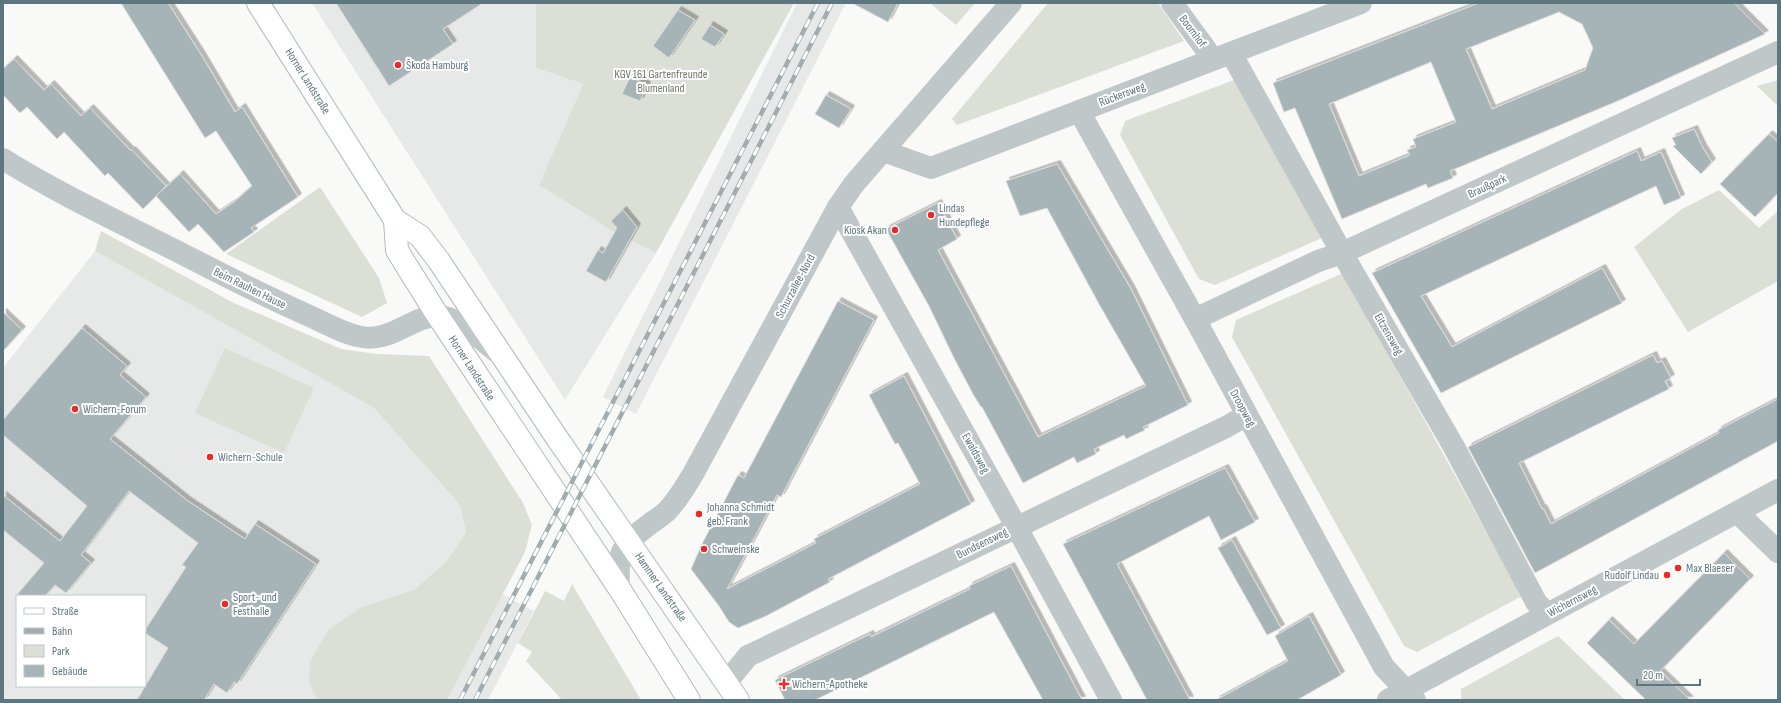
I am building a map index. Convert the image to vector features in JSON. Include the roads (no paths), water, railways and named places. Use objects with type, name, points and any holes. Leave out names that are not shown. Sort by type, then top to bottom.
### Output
[{"type":"main road","name":"Horner Landstraße","points":[[258,3],[395,220],[420,236],[439,261],[583,475]]},
{"type":"main road","name":"Horner Landstraße","points":[[395,220],[398,250],[438,316],[619,588]]},
{"type":"main road","name":"Hammer Landstraße","points":[[583,475],[732,692]]},
{"type":"main road","points":[[619,588],[688,697]]},
{"type":"street","name":"Schurzallee-Nord","points":[[619,588],[618,567],[622,551],[628,541],[665,513],[678,498],[693,474],[838,207],[854,184],[1011,3]]},
{"type":"street","name":"Boomhof","points":[[1172,3],[1222,56]]},
{"type":"street","name":"Rückersweg","points":[[883,151],[931,168],[1361,3]]},
{"type":"street","name":"Braußpark","points":[[1195,319],[1318,261],[1342,253],[1778,52]]},
{"type":"street","name":"Eitzensweg","points":[[1222,56],[1342,253],[1451,442],[1536,602],[1547,614]]},
{"type":"street","name":"Droopweg","points":[[1079,111],[1195,319],[1384,667],[1402,697]]},
{"type":"street","name":"Beim Rauhen Hause","points":[[3,159],[75,199],[236,281],[293,309],[357,336],[370,338],[380,337],[420,320],[438,316]]},
{"type":"street","name":"Ewaldsweg","points":[[838,207],[1111,700]]},
{"type":"street","points":[[438,316],[447,318],[462,326],[502,355]]},
{"type":"street","name":"Bundsensweg","points":[[732,692],[748,656],[1247,415]]},
{"type":"street","name":"Wichernsweg","points":[[1402,697],[1547,614],[1738,513],[1778,490]]},
{"type":"street","points":[[1738,513],[1778,552]]},
{"type":"railway","points":[[460,700],[818,3]]},
{"type":"railway","points":[[475,700],[832,3]]},
{"type":"place","name":"Škoda Hamburg","points":[[398,65]]},
{"type":"place","name":"Lindas Hundepflege","points":[[931,215]]},
{"type":"place","name":"Kiosk Akan","points":[[895,230]]},
{"type":"place","name":"Wichern-Forum","points":[[75,409]]},
{"type":"place","name":"Wichern-Schule","points":[[210,457]]},
{"type":"place","name":"Johanna Schmidt geb. Frank","points":[[699,514]]},
{"type":"place","name":"Schweinske","points":[[704,549]]},
{"type":"place","name":"Max Blaeser","points":[[1678,568]]},
{"type":"place","name":"Rudolf Lindau","points":[[1667,575]]},
{"type":"place","name":"Sport- und Festhalle","points":[[225,604]]},
{"type":"place","name":"Wichern-Apotheke","points":[[784,684]]},
{"type":"park label","name":"KGV 161 Gartenfreunde Blumenland","points":[[661,81]]}]
